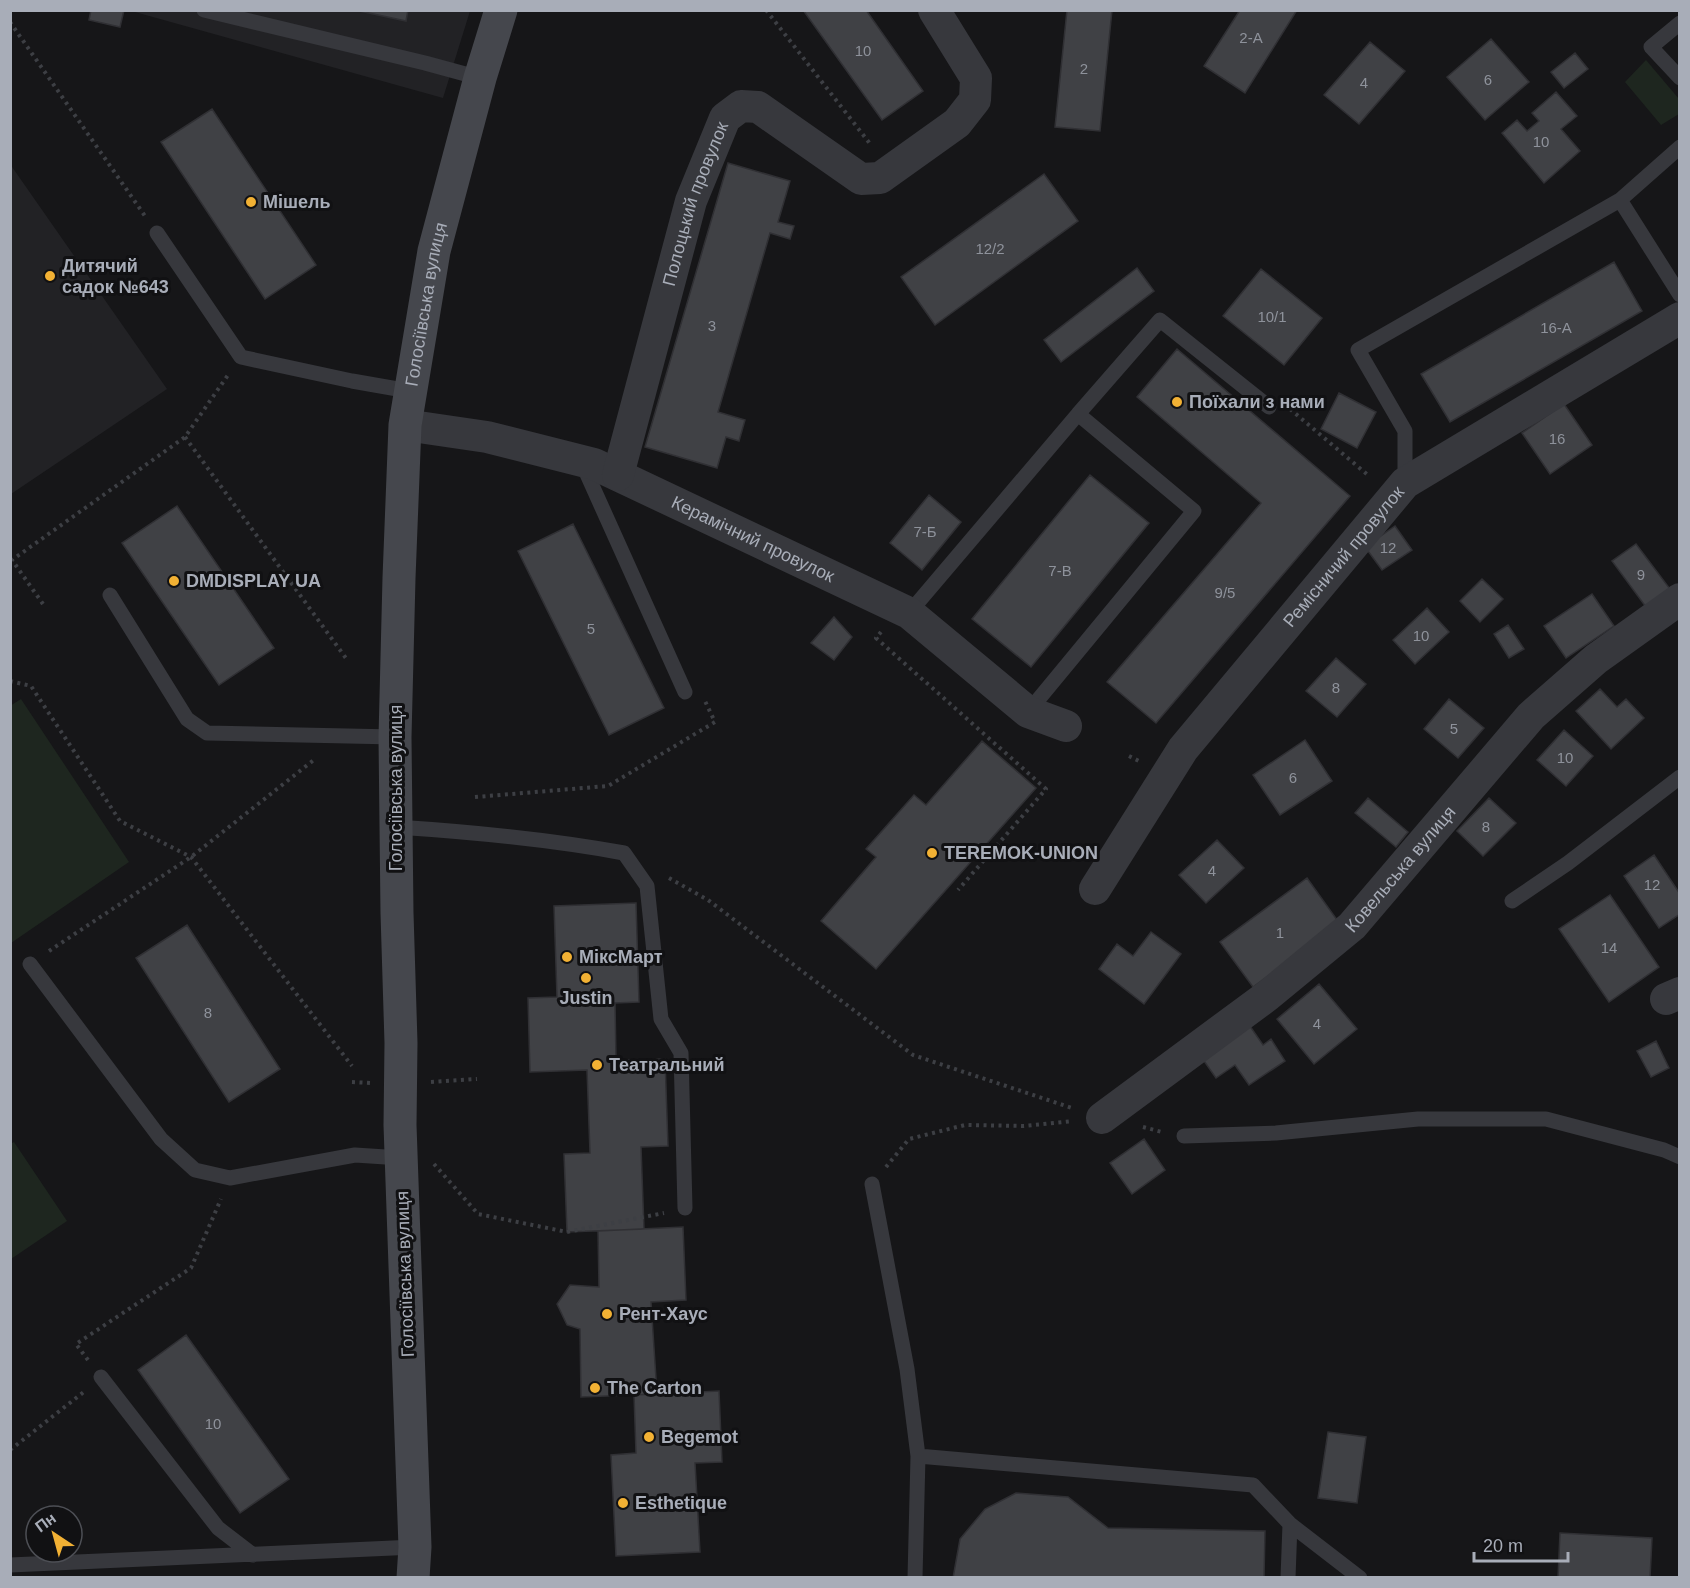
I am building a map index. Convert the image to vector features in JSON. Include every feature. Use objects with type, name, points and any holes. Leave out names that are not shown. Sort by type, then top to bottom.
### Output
[{"type":"main road","name":"Голосіївська вулиця","points":[[414,1562],[400,1125],[401,1043],[395,737],[405,425],[434,251],[480,78],[501,10]]},
{"type":"street","name":"Полоцький провулок","points":[[618,475],[691,201],[725,118],[741,106],[758,107],[861,179],[880,178],[957,123],[975,100],[976,78],[934,10]]},
{"type":"street","name":"Ремісничий провулок","points":[[1095,889],[1183,749],[1398,489],[1680,318]]},
{"type":"street","name":"Керамічний провулок","points":[[405,425],[487,437],[594,464],[905,610],[1028,712],[1066,726]]},
{"type":"street","name":"Ковельська вулиця","points":[[1102,1118],[1267,996],[1352,926],[1531,716],[1596,659],[1680,599]]},
{"type":"lane","points":[[204,10],[480,78]]},
{"type":"lane","points":[[1680,23],[1651,47],[1680,78]]},
{"type":"lane","points":[[1398,489],[1405,431],[1358,350],[1620,200],[1680,147]]},
{"type":"lane","points":[[1620,200],[1680,295]]},
{"type":"lane","points":[[157,233],[241,357],[410,391]]},
{"type":"lane","points":[[905,610],[1160,320],[1269,407]]},
{"type":"lane","points":[[1028,712],[1194,511],[1078,414]]},
{"type":"lane","points":[[581,460],[685,692]]},
{"type":"lane","points":[[110,595],[186,719],[207,733],[395,737]]},
{"type":"lane","points":[[1512,902],[1568,863],[1680,777]]},
{"type":"lane","points":[[396,827],[518,837],[624,853],[648,886],[661,1019],[681,1053],[685,1208]]},
{"type":"lane","points":[[30,964],[161,1139],[195,1170],[230,1178],[354,1155],[401,1158]]},
{"type":"lane","points":[[1184,1136],[1276,1133],[1418,1119],[1546,1119],[1664,1150],[1680,1157]]},
{"type":"lane","points":[[872,1184],[907,1369],[918,1456],[915,1578]]},
{"type":"lane","points":[[101,1377],[218,1528],[253,1555]]},
{"type":"lane","points":[[918,1456],[1254,1485],[1290,1524],[1360,1578]]},
{"type":"lane","points":[[1288,1578],[1290,1524]]},
{"type":"lane","points":[[10,1565],[253,1555],[414,1562]]},
{"type":"path","points":[[766,10],[890,170]]},
{"type":"path","points":[[10,22],[157,233]]},
{"type":"path","points":[[43,604],[12,560],[185,437],[241,357]]},
{"type":"path","points":[[1287,406],[1398,489]]},
{"type":"path","points":[[185,437],[348,661]]},
{"type":"path","points":[[905,610],[876,638],[1046,789],[958,890]]},
{"type":"path","points":[[10,681],[31,686],[120,821],[191,857],[352,1066]]},
{"type":"path","points":[[475,797],[608,786],[715,722],[703,696]]},
{"type":"path","points":[[30,964],[191,857],[347,735]]},
{"type":"path","points":[[624,853],[708,900],[913,1055],[1102,1118]]},
{"type":"path","points":[[872,1184],[909,1139],[965,1125],[1024,1126],[1102,1118]]},
{"type":"path","points":[[400,1125],[478,1214],[567,1232],[685,1208]]},
{"type":"path","points":[[10,1450],[101,1377],[76,1344],[191,1268],[230,1178]]},
{"type":"shaded area","points":[[136,10],[470,11],[443,98],[135,12]]},
{"type":"shaded area","points":[[1646,60],[1679,99],[1679,114],[1661,125],[1625,82]]},
{"type":"shaded area","name":"Дитячий садок №643","points":[[10,164],[167,389],[11,494],[10,494]]},
{"type":"shaded area","points":[[21,699],[129,862],[11,943],[10,706]]},
{"type":"shaded area","points":[[14,1142],[67,1221],[11,1259],[10,1144]]},
{"type":"building","points":[[91,10],[124,10],[120,27],[89,20]]},
{"type":"building","points":[[355,10],[408,10],[406,21]]},
{"type":"building","points":[[803,10],[866,10],[923,91],[882,120]]},
{"type":"building","points":[[1067,10],[1112,10],[1100,131],[1055,127]]},
{"type":"building","points":[[1240,10],[1297,10],[1245,93],[1204,66]]},
{"type":"building","points":[[1491,39],[1529,82],[1485,120],[1447,77]]},
{"type":"building","points":[[1370,42],[1405,71],[1359,124],[1324,95]]},
{"type":"building","points":[[1575,53],[1588,69],[1564,88],[1551,72]]},
{"type":"building","points":[[1556,92],[1577,116],[1561,129],[1580,151],[1544,183],[1502,133],[1517,120],[1527,131],[1539,121],[1532,113]]},
{"type":"building","points":[[212,109],[316,265],[265,299],[161,142]]},
{"type":"building","points":[[728,163],[790,181],[778,222],[794,226],[790,239],[770,233],[718,412],[745,420],[739,441],[726,437],[717,468],[645,447]]},
{"type":"building","points":[[1044,174],[1078,221],[935,325],[901,277]]},
{"type":"building","points":[[1614,262],[1642,311],[1450,422],[1421,374]]},
{"type":"building","points":[[1137,268],[1154,291],[1061,362],[1044,340]]},
{"type":"building","points":[[1261,269],[1322,318],[1284,365],[1223,316]]},
{"type":"building","points":[[1177,349],[1350,496],[1156,723],[1107,682],[1261,503],[1137,397]]},
{"type":"building","points":[[1339,393],[1376,412],[1357,448],[1321,429]]},
{"type":"building","points":[[1564,404],[1592,445],[1550,474],[1522,433]]},
{"type":"building","points":[[1090,475],[1149,523],[1031,667],[972,619]]},
{"type":"building","points":[[929,495],[961,522],[922,570],[890,543]]},
{"type":"building","points":[[177,506],[274,648],[219,685],[122,543]]},
{"type":"building","points":[[573,524],[664,708],[609,735],[518,551]]},
{"type":"building","points":[[1395,526],[1412,550],[1382,570],[1365,547]]},
{"type":"building","points":[[1636,544],[1670,589],[1646,607],[1612,561]]},
{"type":"building","points":[[1482,579],[1503,599],[1480,622],[1460,601]]},
{"type":"building","points":[[1592,594],[1614,626],[1566,658],[1544,626]]},
{"type":"building","points":[[1427,608],[1449,632],[1415,664],[1393,640]]},
{"type":"building","points":[[834,617],[852,637],[834,660],[811,643]]},
{"type":"building","points":[[1508,625],[1524,649],[1509,658],[1494,634]]},
{"type":"building","points":[[1336,658],[1366,684],[1337,717],[1306,691]]},
{"type":"building","points":[[1600,689],[1617,707],[1626,699],[1644,718],[1611,749],[1576,711]]},
{"type":"building","points":[[1449,699],[1484,728],[1458,758],[1424,729]]},
{"type":"building","points":[[1564,730],[1593,756],[1566,786],[1537,760]]},
{"type":"building","points":[[1305,740],[1332,781],[1280,815],[1253,775]]},
{"type":"building","points":[[982,741],[1036,788],[876,969],[821,921],[876,857],[866,849],[914,795],[926,805]]},
{"type":"building","points":[[1368,798],[1408,832],[1396,847],[1355,813]]},
{"type":"building","points":[[1489,798],[1516,823],[1483,856],[1457,831]]},
{"type":"building","points":[[1217,840],[1244,868],[1206,903],[1179,875]]},
{"type":"building","points":[[1654,855],[1680,894],[1680,914],[1659,928],[1624,876]]},
{"type":"building","points":[[1307,878],[1340,924],[1253,987],[1220,942]]},
{"type":"building","points":[[1610,895],[1659,967],[1609,1002],[1559,929]]},
{"type":"building","name":"Театральний","points":[[636,903],[639,1002],[615,1003],[616,1060],[665,1059],[668,1146],[641,1147],[644,1229],[567,1232],[564,1154],[590,1153],[587,1070],[530,1072],[528,998],[557,997],[554,906]]},
{"type":"building","points":[[187,925],[280,1069],[229,1102],[136,958]]},
{"type":"building","points":[[1151,932],[1181,954],[1144,1004],[1099,969],[1117,944],[1133,956]]},
{"type":"building","points":[[1319,984],[1357,1029],[1314,1064],[1277,1019]]},
{"type":"building","points":[[1245,1019],[1263,1045],[1271,1039],[1285,1061],[1249,1085],[1235,1065],[1216,1078],[1197,1051]]},
{"type":"building","points":[[1656,1041],[1669,1068],[1651,1077],[1637,1051]]},
{"type":"building","points":[[1144,1139],[1165,1170],[1132,1194],[1110,1163]]},
{"type":"building","name":"Рент-Хаус","points":[[683,1227],[686,1300],[651,1302],[657,1394],[581,1397],[580,1329],[567,1325],[557,1304],[570,1285],[599,1287],[598,1231]]},
{"type":"building","points":[[186,1335],[289,1479],[240,1513],[138,1370]]},
{"type":"building","points":[[719,1391],[722,1462],[695,1463],[700,1552],[616,1556],[611,1455],[636,1453],[634,1395]]},
{"type":"building","points":[[1328,1432],[1366,1437],[1357,1503],[1318,1498]]},
{"type":"building","points":[[1016,1493],[1068,1497],[1108,1528],[1265,1531],[1264,1578],[953,1578],[960,1539],[985,1509]]},
{"type":"building","points":[[1560,1533],[1652,1538],[1650,1578],[1558,1578]]},
{"type":"place","name":"Мішель","points":[[251,202]]},
{"type":"place","name":"Дитячий садок №643","points":[[50,276]]},
{"type":"place","name":"Поїхали з нами","points":[[1177,402]]},
{"type":"place","name":"DMDISPLAY UA","points":[[174,581]]},
{"type":"place","name":"TEREMOK-UNION","points":[[932,853]]},
{"type":"place","name":"МіксМарт","points":[[567,957]]},
{"type":"place","name":"Justin","points":[[586,978]]},
{"type":"place","name":"Театральний","points":[[597,1065]]},
{"type":"place","name":"Рент-Хаус","points":[[607,1314]]},
{"type":"place","name":"The Carton","points":[[595,1388]]},
{"type":"place","name":"Begemot","points":[[649,1437]]},
{"type":"place","name":"Esthetique","points":[[623,1503]]}]
